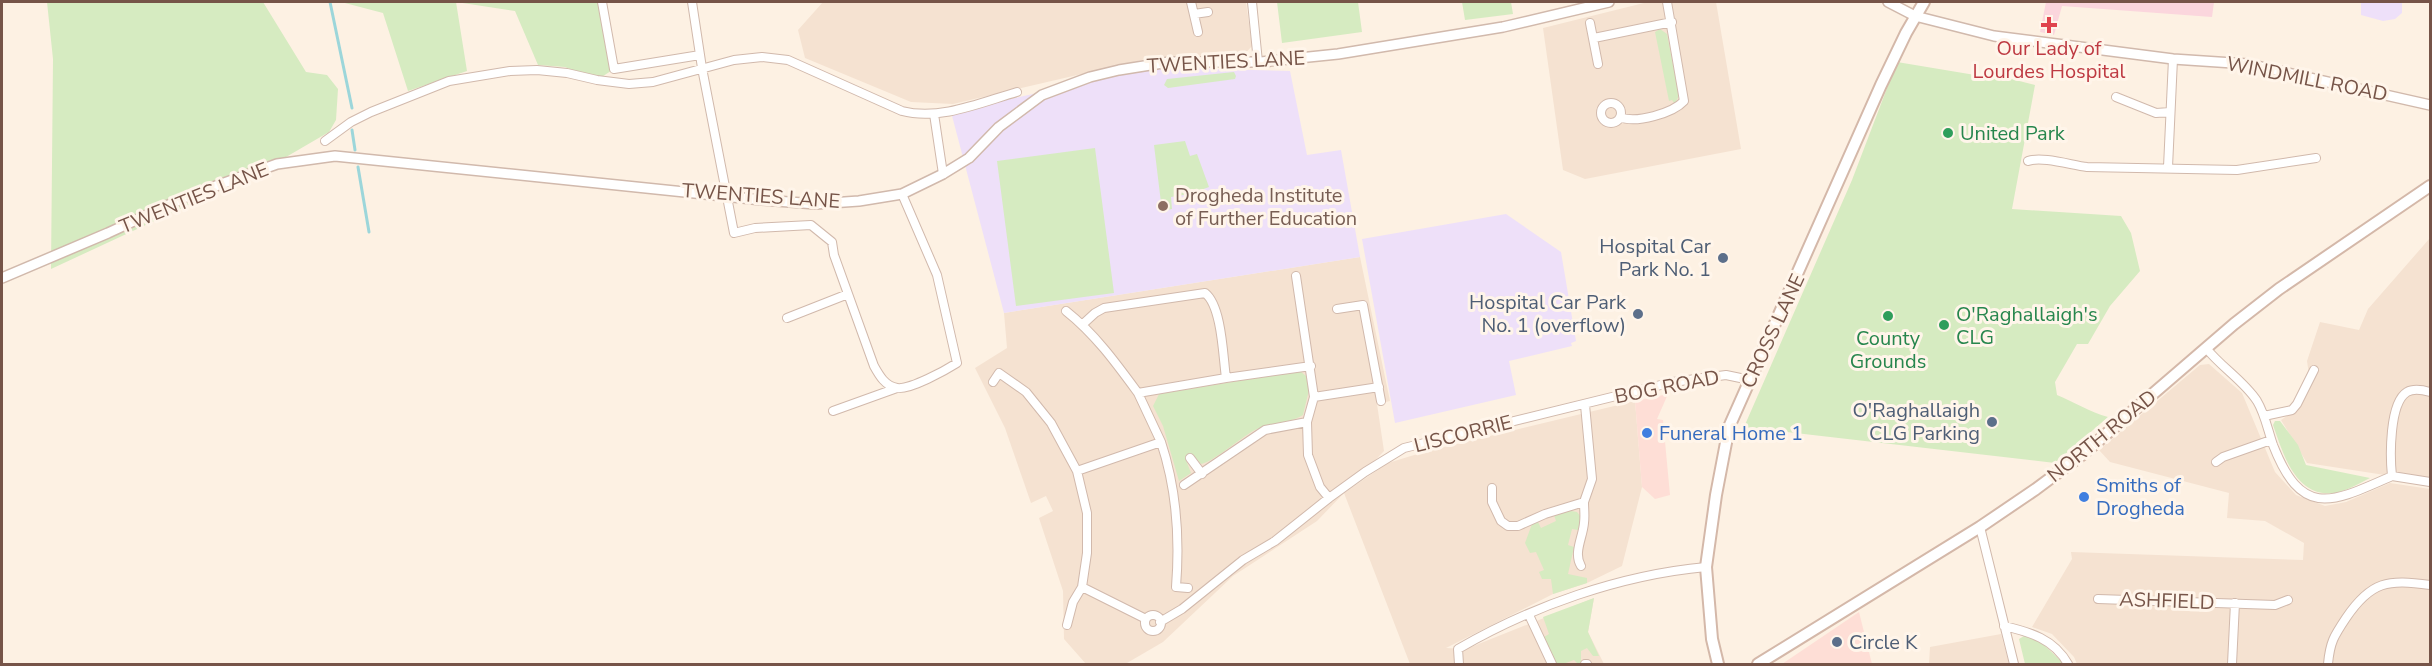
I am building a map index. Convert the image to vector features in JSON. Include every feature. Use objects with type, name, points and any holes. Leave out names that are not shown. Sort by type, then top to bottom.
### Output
[{"type":"main road","points":[[1915,16],[1924,2]]},
{"type":"main road","name":"CROSS LANE","points":[[1718,664],[1709,621],[1706,567],[1716,495],[1730,427],[1881,85],[1915,16]]},
{"type":"main road","name":"NORTH ROAD","points":[[1760,664],[1980,527],[2084,454],[2206,348],[2279,289],[2430,187]]},
{"type":"street","points":[[602,2],[614,69],[700,55]]},
{"type":"street","points":[[692,2],[702,68],[734,233],[755,228],[812,225],[832,242],[834,255],[875,369],[884,382],[897,388]]},
{"type":"street","points":[[1191,2],[1198,32]]},
{"type":"street","points":[[1252,2],[1258,62]]},
{"type":"street","name":"TWENTIES LANE","points":[[2,278],[188,196],[293,160],[335,156],[816,204],[859,201],[902,194],[969,158],[999,127],[1042,95],[1090,77],[1157,63],[1258,62],[1424,42],[1503,27],[1609,2]]},
{"type":"street","points":[[1620,117],[1627,120],[1667,112],[1678,108],[1684,101],[1667,2]]},
{"type":"street","points":[[1888,2],[1915,16]]},
{"type":"street","points":[[1194,14],[1208,12]]},
{"type":"street","name":"WINDMILL ROAD","points":[[1915,16],[1994,36],[2174,59],[2248,64],[2430,105]]},
{"type":"street","points":[[1594,38],[1672,22]]},
{"type":"street","points":[[1590,23],[1598,64]]},
{"type":"street","points":[[325,141],[351,122],[371,112],[449,81],[510,71],[537,70],[567,73],[629,84],[653,82],[734,60],[762,57],[788,60],[902,111],[917,115],[934,114],[1017,92]]},
{"type":"street","points":[[2168,167],[2174,59]]},
{"type":"street","points":[[2116,97],[2156,113],[2170,112]]},
{"type":"street","points":[[934,114],[943,174]]},
{"type":"street","points":[[2028,161],[2048,160],[2064,165],[2087,167],[2250,169],[2290,161],[2316,159]]},
{"type":"street","points":[[833,411],[897,388],[909,386],[957,363],[937,275],[902,194]]},
{"type":"street","points":[[1296,276],[1314,397],[1307,422],[1308,455],[1320,488],[1329,498]]},
{"type":"street","points":[[1083,324],[1104,308],[1205,293],[1210,297],[1215,308],[1226,378]]},
{"type":"street","points":[[787,318],[848,294]]},
{"type":"street","points":[[1337,309],[1363,304],[1381,401]]},
{"type":"street","points":[[1066,311],[1083,324],[1113,358],[1138,393],[1161,442],[1168,464],[1179,528],[1176,587],[1188,588]]},
{"type":"street","points":[[2206,348],[2257,401],[2271,440],[2292,483],[2310,496],[2320,500],[2341,497],[2392,476],[2430,482]]},
{"type":"street","points":[[1138,393],[1311,366]]},
{"type":"street","points":[[2264,416],[2292,410],[2314,370]]},
{"type":"street","points":[[993,382],[999,373],[1026,392],[1051,423],[1077,471],[1087,513],[1087,553],[1083,587],[1073,602],[1067,625]]},
{"type":"street","name":"BOG ROAD","points":[[1585,405],[1655,386],[1707,376],[1726,375],[1750,380]]},
{"type":"street","points":[[1314,397],[1379,387]]},
{"type":"street","points":[[2392,476],[2390,462],[2397,403],[2405,393],[2414,390],[2430,392]]},
{"type":"street","points":[[1581,566],[1578,554],[1584,524],[1584,502],[1592,479],[1585,405]]},
{"type":"street","name":"LISCORRIE","points":[[1160,622],[1182,609],[1243,560],[1275,542],[1365,472],[1404,448],[1585,405]]},
{"type":"street","points":[[1184,485],[1265,430],[1307,422]]},
{"type":"street","points":[[2216,462],[2271,440]]},
{"type":"street","points":[[1077,471],[1161,442]]},
{"type":"street","points":[[1190,458],[1202,474]]},
{"type":"street","points":[[1492,488],[1492,502],[1501,521],[1508,526],[1518,526],[1545,514],[1584,502]]},
{"type":"street","points":[[1980,527],[2014,664]]},
{"type":"street","points":[[1459,664],[1458,649],[1529,615],[1591,591],[1638,578],[1706,567]]},
{"type":"street","points":[[2328,664],[2329,645],[2359,599],[2366,593],[2373,588],[2390,583],[2412,582],[2430,585]]},
{"type":"street","points":[[1083,587],[1146,619]]},
{"type":"street","name":"ASHFIELD","points":[[2098,599],[2275,605],[2288,600]]},
{"type":"street","name":"ASHFIELD","points":[[2232,664],[2235,603]]},
{"type":"street","points":[[1529,615],[1552,664]]},
{"type":"street","points":[[1155,616],[1160,622],[1158,629],[1151,631],[1145,626],[1146,619],[1155,616]]},
{"type":"street","points":[[2004,626],[2043,638],[2055,647],[2068,664]]},
{"type":"shaded area","points":[[823,2],[1246,2],[1252,46],[1241,58],[1159,56],[953,104],[911,102],[805,58],[798,30]]},
{"type":"shaded area","points":[[1648,2],[1716,2],[1741,149],[1585,179],[1563,170],[1543,28]]},
{"type":"shaded area","name":"Our Lady of Lourdes Hospital","points":[[2046,2],[2214,2],[2212,17],[2062,6],[2054,35],[2040,32]]},
{"type":"shaded area","points":[[2361,2],[2402,2],[2402,13],[2395,19],[2383,21],[2361,15]]},
{"type":"shaded area","name":"Drogheda Institute of Further Education","points":[[1173,63],[1215,69],[1290,71],[1307,155],[1341,150],[1360,257],[1004,313],[951,112]]},
{"type":"shaded area","points":[[1506,214],[1561,252],[1576,341],[1571,343],[1572,346],[1509,361],[1516,395],[1395,423],[1362,239]]},
{"type":"shaded area","points":[[2430,238],[2430,482],[2307,463],[2281,420],[2296,410],[2310,381],[2307,361],[2320,322],[2359,330],[2368,309]]},
{"type":"shaded area","points":[[1360,257],[1390,401],[1377,404],[1384,451],[1317,521],[1233,576],[1163,642],[1127,663],[1086,664],[1064,639],[1063,591],[1039,518],[1053,511],[1046,496],[1031,503],[1005,428],[975,368],[1007,348],[1004,313]]},
{"type":"shaded area","points":[[2209,364],[2242,393],[2275,472],[2296,495],[2325,506],[2346,502],[2390,483],[2430,489],[2430,664],[2077,664],[2074,657],[2052,634],[2032,627],[2072,559],[2071,552],[2303,560],[2304,543],[2265,521],[2227,518],[2229,493],[2110,462],[2099,450],[2200,365]]},
{"type":"shaded area","points":[[1668,394],[1657,419],[1663,420],[1670,495],[1655,499],[1642,487],[1635,401]]},
{"type":"shaded area","points":[[1635,401],[1642,487],[1622,566],[1587,583],[1553,594],[1446,648],[1466,649],[1594,598],[1588,632],[1604,664],[1410,664],[1344,493],[1388,463],[1424,452]]},
{"type":"shaded area","points":[[1859,612],[1872,664],[1782,664]]},
{"type":"shaded area","points":[[2001,634],[2009,664],[1929,664],[1930,647]]},
{"type":"green space","points":[[47,2],[263,2],[306,72],[327,75],[338,89],[336,120],[329,132],[262,171],[51,269],[53,59]]},
{"type":"green space","points":[[341,2],[456,2],[467,71],[408,91],[383,13]]},
{"type":"green space","points":[[456,2],[602,2],[614,69],[597,80],[565,67],[538,65],[515,11]]},
{"type":"green space","points":[[1277,2],[1358,2],[1362,32],[1282,43]]},
{"type":"green space","points":[[1462,2],[1511,2],[1513,14],[1465,20]]},
{"type":"green space","points":[[1660,29],[1667,34],[1679,95],[1675,104],[1672,100],[1669,101],[1655,32]]},
{"type":"green space","name":"O'Raghallaigh's CLG","points":[[1897,62],[1987,77],[1988,73],[2035,85],[2012,209],[2121,216],[2131,233],[2140,271],[2110,306],[2088,344],[2077,344],[2055,382],[2057,395],[2108,417],[2055,463],[1744,427],[1852,180]]},
{"type":"green space","points":[[1234,72],[1235,79],[1168,88],[1164,85],[1167,79]]},
{"type":"green space","points":[[1185,141],[1190,156],[1197,154],[1209,187],[1190,194],[1171,197],[1172,209],[1162,211],[1154,145]]},
{"type":"green space","points":[[1095,148],[1114,293],[1016,306],[997,161]]},
{"type":"green space","points":[[1300,371],[1306,376],[1309,390],[1303,415],[1253,431],[1206,463],[1201,464],[1193,455],[1186,460],[1191,473],[1179,481],[1163,426],[1153,406],[1159,394]]},
{"type":"green space","points":[[2275,421],[2280,421],[2298,445],[2306,465],[2370,478],[2335,493],[2321,493],[2310,488],[2300,481],[2286,460],[2273,425]]},
{"type":"green space","points":[[1577,512],[1581,517],[1578,530],[1572,529],[1568,545],[1574,547],[1568,574],[1587,578],[1587,583],[1553,594],[1551,579],[1542,579],[1539,572],[1544,570],[1536,552],[1530,553],[1525,543],[1532,524],[1538,522],[1541,528],[1556,521],[1554,515]]},
{"type":"green space","points":[[1594,598],[1588,632],[1599,656],[1593,656],[1587,648],[1581,651],[1581,662],[1578,664],[1574,660],[1555,664],[1544,637],[1549,634],[1543,617]]},
{"type":"green space","points":[[2024,636],[2040,641],[2064,664],[2025,664],[2019,639]]},
{"type":"waterway","points":[[330,2],[352,108]]},
{"type":"waterway","points":[[352,130],[355,150]]},
{"type":"waterway","points":[[358,167],[369,232]]},
{"type":"place","name":"Our Lady of Lourdes Hospital","points":[[2049,25]]},
{"type":"place","name":"United Park","points":[[1948,133]]},
{"type":"place","name":"Drogheda Institute of Further Education","points":[[1163,206]]},
{"type":"place","name":"Hospital Car Park No. 1","points":[[1723,258]]},
{"type":"place","name":"Hospital Car Park No. 1 (overflow)","points":[[1638,314]]},
{"type":"place","name":"County Grounds","points":[[1888,316]]},
{"type":"place","name":"O'Raghallaigh's CLG","points":[[1944,325]]},
{"type":"place","name":"O'Raghallaigh CLG Parking","points":[[1992,422]]},
{"type":"place","name":"Funeral Home 1","points":[[1647,433]]},
{"type":"place","name":"Smiths of Drogheda","points":[[2084,497]]},
{"type":"place","name":"Circle K","points":[[1837,642]]}]
